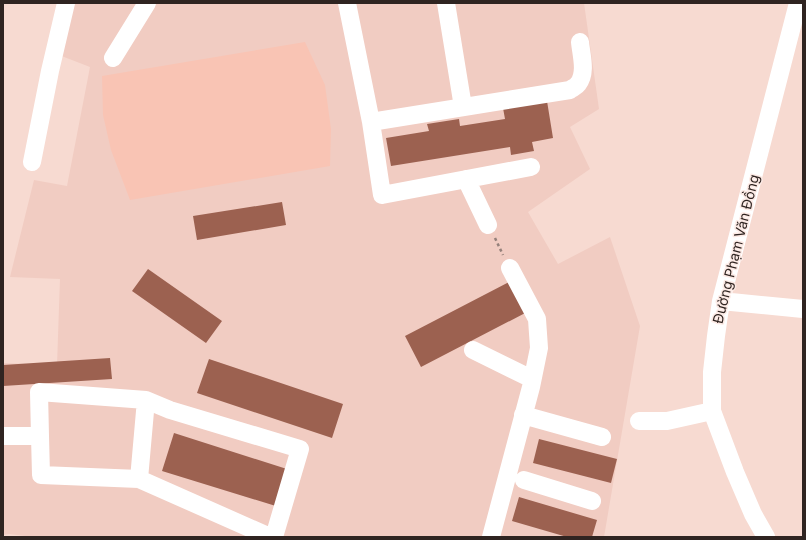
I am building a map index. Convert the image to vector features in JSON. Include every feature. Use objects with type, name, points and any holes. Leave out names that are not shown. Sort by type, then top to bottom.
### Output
[{"type":"street","points":[[32,162],[46,86],[66,3]]},
{"type":"street","points":[[113,58],[147,3]]},
{"type":"street","points":[[347,3],[371,122],[382,195],[531,167]]},
{"type":"street","points":[[446,3],[463,107]]},
{"type":"street","name":"Đường Phạm Văn Đồng","points":[[766,537],[753,514],[735,472],[712,410],[712,372],[721,301],[798,3]]},
{"type":"street","points":[[371,122],[570,90],[578,85],[583,67],[580,42]]},
{"type":"street","points":[[466,179],[488,225]]},
{"type":"street","points":[[491,537],[539,348],[537,319],[510,268]]},
{"type":"street","points":[[721,301],[803,309]]},
{"type":"street","points":[[473,350],[532,379]]},
{"type":"street","points":[[270,537],[139,479],[41,475],[39,392],[146,400],[170,410],[300,449],[274,537]]},
{"type":"street","points":[[139,479],[146,400]]},
{"type":"street","points":[[639,421],[667,421],[712,410]]},
{"type":"street","points":[[523,415],[602,437]]},
{"type":"street","points":[[3,436],[40,436]]},
{"type":"street","points":[[524,480],[592,501]]},
{"type":"path","points":[[488,225],[510,268]]},
{"type":"shaded area","points":[[72,3],[584,3],[599,109],[570,127],[590,169],[528,212],[558,264],[610,237],[640,326],[604,537],[33,537],[9,534],[3,535],[3,363],[57,365],[60,279],[10,277],[34,180],[67,186],[90,67],[59,55]]},
{"type":"shaded area","points":[[305,42],[325,85],[331,129],[330,166],[130,200],[111,150],[103,115],[102,76]]},
{"type":"building","points":[[547,101],[553,138],[532,142],[534,151],[511,155],[510,147],[391,166],[386,138],[429,131],[427,124],[459,119],[460,126],[505,119],[503,108]]},
{"type":"building","points":[[282,202],[286,225],[197,240],[193,216]]},
{"type":"building","points":[[148,269],[222,321],[206,343],[132,291]]},
{"type":"building","points":[[513,280],[529,311],[421,367],[405,336]]},
{"type":"building","points":[[110,358],[112,379],[3,386],[3,365]]},
{"type":"building","points":[[209,359],[343,404],[332,438],[197,393]]},
{"type":"building","points":[[174,433],[290,470],[279,507],[162,471]]},
{"type":"building","points":[[539,439],[617,459],[611,483],[533,463]]},
{"type":"building","points":[[519,497],[597,520],[592,537],[567,537],[512,521]]}]
